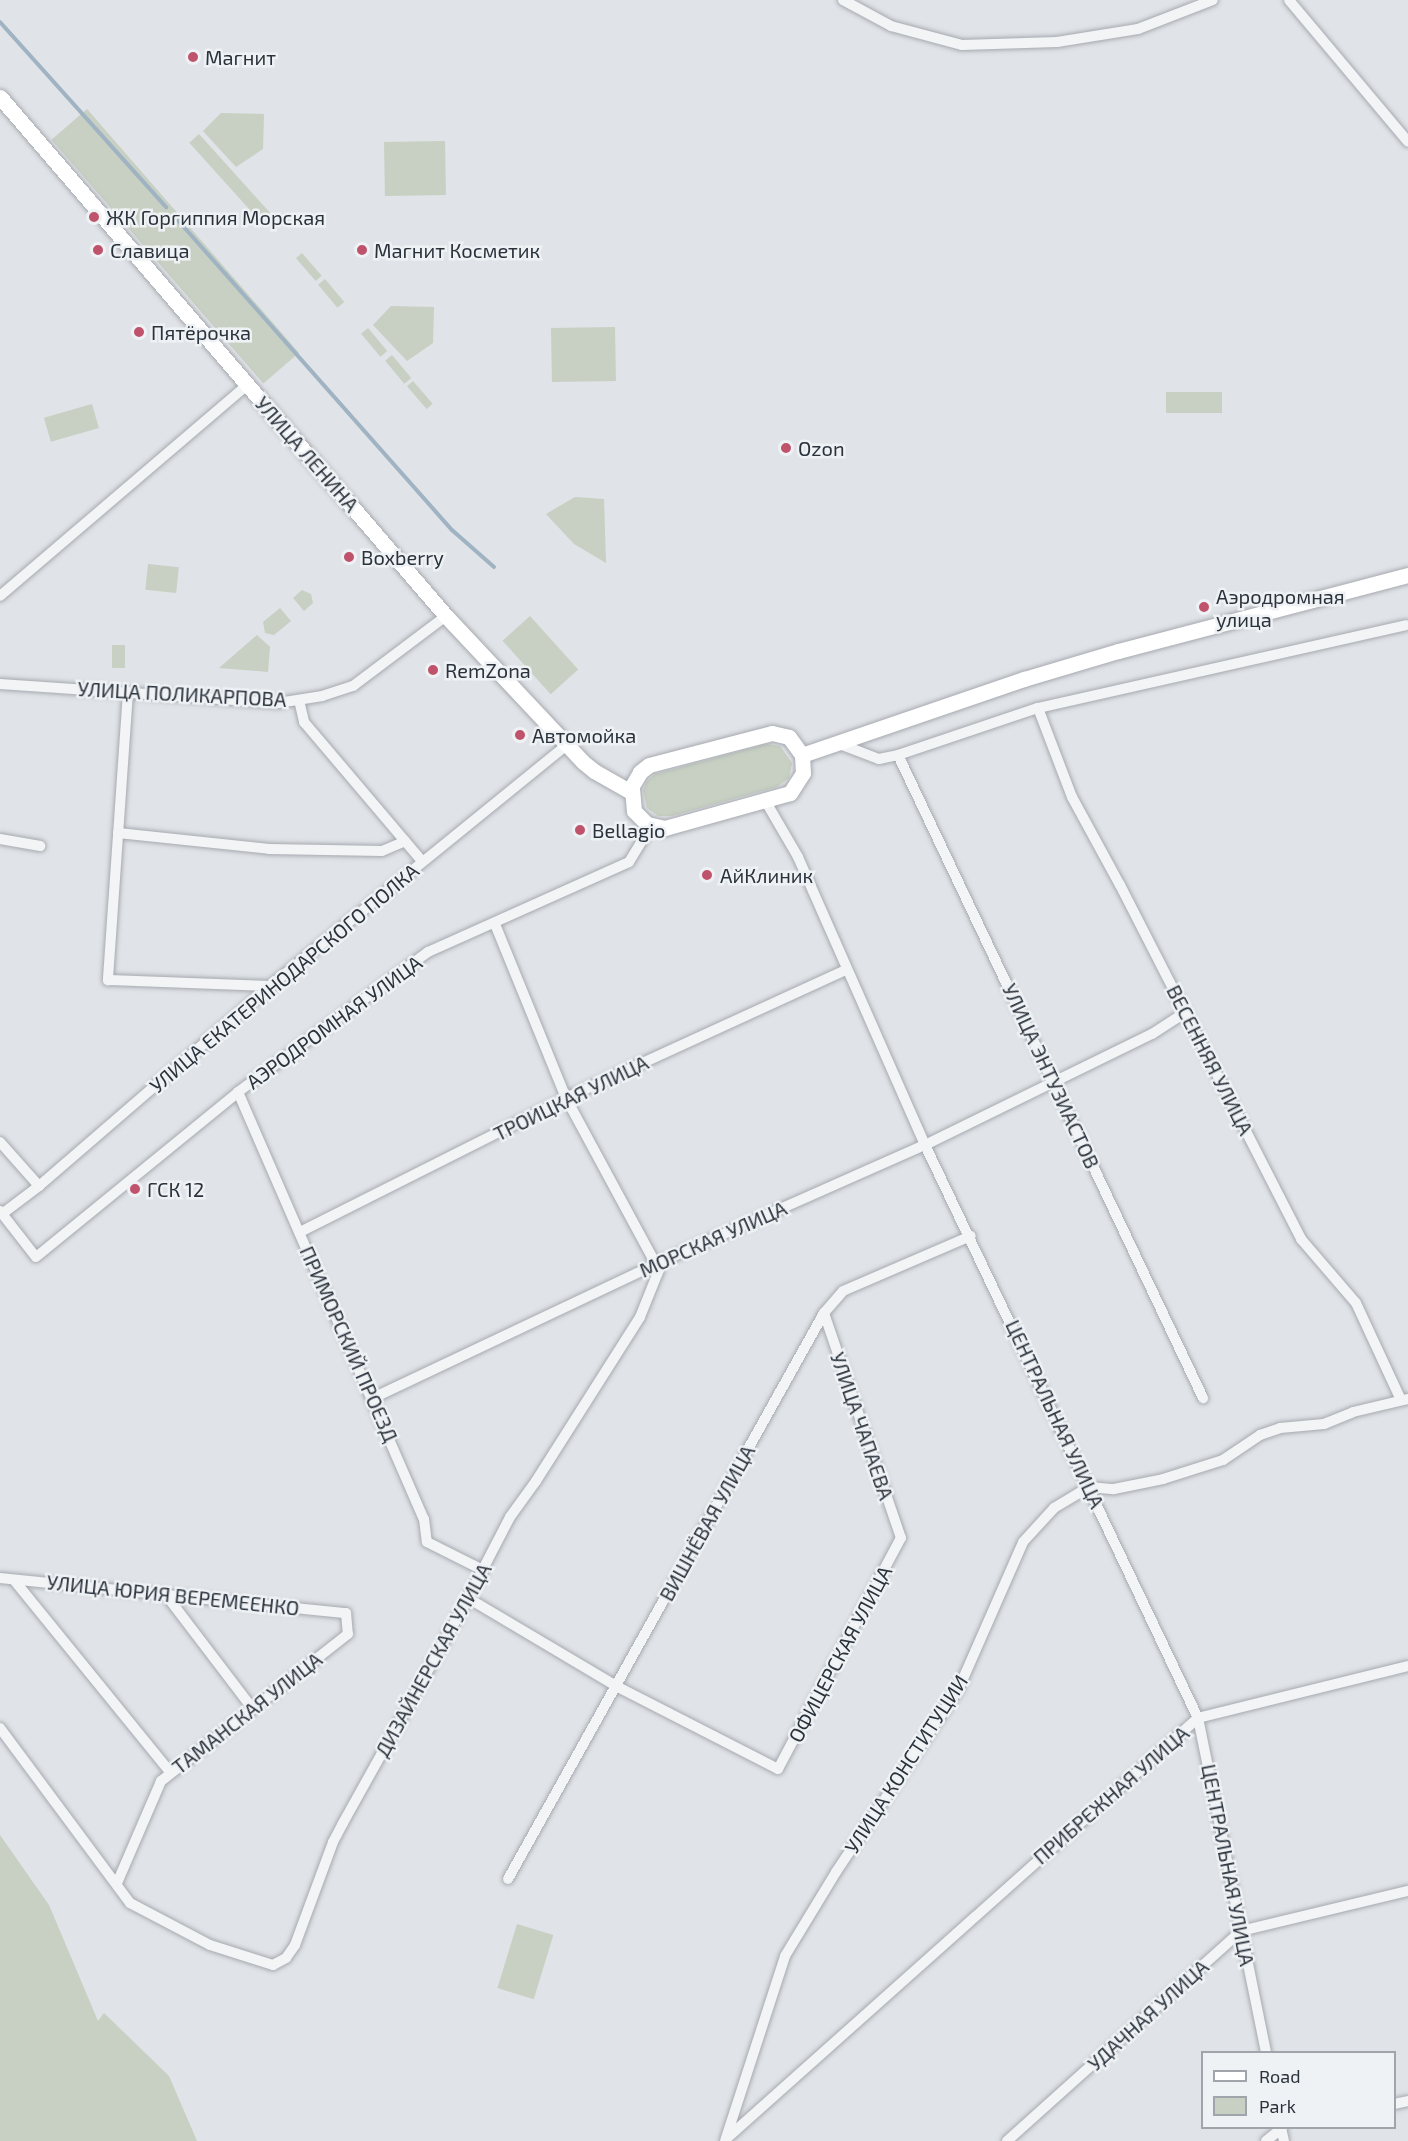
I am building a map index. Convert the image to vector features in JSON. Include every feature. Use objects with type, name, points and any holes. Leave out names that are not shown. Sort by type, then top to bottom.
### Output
[{"type":"street","points":[[843,0],[891,26],[962,45],[1057,42],[1138,28],[1213,0]]},
{"type":"street","points":[[1289,0],[1408,142]]},
{"type":"street","name":"УЛИЦА ЛЕНИНА","points":[[0,97],[446,616],[594,771],[631,792]]},
{"type":"street","points":[[0,596],[247,385]]},
{"type":"street","points":[[802,755],[1024,679],[1118,651],[1408,575]]},
{"type":"street","name":"УЛИЦА ПОЛИКАРПОВА","points":[[0,684],[278,703],[299,700],[322,696],[353,686],[446,616]]},
{"type":"street","points":[[837,743],[879,759],[898,755],[1038,708],[1406,625]]},
{"type":"street","points":[[128,692],[108,980],[271,986]]},
{"type":"street","points":[[299,700],[304,722],[422,861]]},
{"type":"street","name":"ВЕСЕННЯЯ УЛИЦА","points":[[1038,708],[1072,797],[1186,1012],[1301,1239],[1356,1303],[1404,1400]]},
{"type":"street","points":[[771,733],[784,735],[794,741],[802,755],[804,768],[797,785],[784,796],[766,802],[674,826],[651,826],[634,811],[631,792],[636,776],[649,765],[756,735],[771,733]]},
{"type":"street","name":"УЛИЦА ЕКАТЕРИНОДАРСКОГО ПОЛКА","points":[[1,1213],[39,1186],[271,986],[568,744]]},
{"type":"street","name":"УЛИЦА ЭНТУЗИАСТОВ","points":[[898,755],[1203,1398]]},
{"type":"street","name":"ЦЕНТРАЛЬНАЯ УЛИЦА","points":[[766,802],[798,857],[925,1145],[971,1236],[1198,1718],[1266,2051]]},
{"type":"street","name":"АЭРОДРОМНАЯ УЛИЦА","points":[[1,1213],[36,1257],[238,1092],[428,952],[495,924],[629,862],[651,826]]},
{"type":"street","points":[[118,833],[269,849],[382,851],[405,841]]},
{"type":"street","points":[[0,839],[40,846]]},
{"type":"street","points":[[495,924],[566,1098],[656,1264]]},
{"type":"street","name":"ТРОИЦКАЯ УЛИЦА","points":[[300,1232],[566,1098],[846,970]]},
{"type":"street","name":"МОРСКАЯ УЛИЦА","points":[[373,1398],[656,1264],[925,1145],[1152,1034],[1186,1012]]},
{"type":"street","name":"ПРИМОРСКИЙ ПРОЕЗД","points":[[238,1092],[424,1519],[427,1542],[483,1570]]},
{"type":"street","points":[[0,1142],[39,1186]]},
{"type":"street","name":"ВИШНЁВАЯ УЛИЦА","points":[[508,1879],[824,1313],[843,1291],[971,1236]]},
{"type":"street","name":"ДИЗАЙНЕРСКАЯ УЛИЦА","points":[[117,1882],[130,1903],[171,1927],[210,1945],[273,1965],[286,1958],[295,1945],[333,1842],[468,1598],[510,1517],[536,1481],[639,1317],[659,1270],[656,1264]]},
{"type":"street","name":"УЛИЦА ЧАПАЕВА","points":[[824,1313],[901,1538]]},
{"type":"street","points":[[1089,1487],[1114,1489],[1163,1479],[1222,1460],[1260,1435],[1280,1428],[1324,1424],[1353,1412],[1404,1400]]},
{"type":"street","name":"УЛИЦА КОНСТИТУЦИИ","points":[[725,2140],[785,1956],[836,1872],[959,1688],[1023,1542],[1054,1508],[1089,1487]]},
{"type":"street","name":"ОФИЦЕРСКАЯ УЛИЦА","points":[[616,1686],[778,1769],[901,1538]]},
{"type":"street","name":"УЛИЦА ЮРИЯ ВЕРЕМЕЕНКО","points":[[0,1578],[346,1613]]},
{"type":"street","points":[[14,1580],[170,1772]]},
{"type":"street","points":[[166,1595],[253,1709]]},
{"type":"street","points":[[468,1598],[616,1686]]},
{"type":"street","name":"ТАМАНСКАЯ УЛИЦА","points":[[117,1882],[161,1781],[348,1634],[346,1613]]},
{"type":"street","name":"ПРИБРЕЖНАЯ УЛИЦА","points":[[725,2140],[1198,1718],[1408,1666]]},
{"type":"street","points":[[0,1728],[117,1882]]},
{"type":"street","name":"УДАЧНАЯ УЛИЦА","points":[[1007,2141],[1241,1931],[1408,1891]]},
{"type":"street","points":[[1266,2141],[1280,2129]]},
{"type":"green space","points":[[87,109],[299,353],[263,384],[52,140]]},
{"type":"green space","points":[[221,113],[264,114],[263,149],[236,167],[203,131]]},
{"type":"green space","points":[[199,134],[273,216],[263,224],[189,143]]},
{"type":"green space","points":[[445,141],[446,195],[385,196],[384,142]]},
{"type":"green space","points":[[302,253],[322,276],[316,281],[296,258]]},
{"type":"green space","points":[[325,279],[344,302],[337,308],[318,285]]},
{"type":"green space","points":[[391,306],[434,307],[433,343],[407,361],[373,325]]},
{"type":"green space","points":[[615,327],[616,381],[552,382],[551,328]]},
{"type":"green space","points":[[368,328],[387,351],[380,357],[361,334]]},
{"type":"green space","points":[[392,355],[411,378],[404,384],[385,361]]},
{"type":"green space","points":[[413,381],[433,404],[427,409],[407,386]]},
{"type":"green space","points":[[1166,392],[1222,392],[1222,413],[1166,413]]},
{"type":"green space","points":[[92,404],[99,428],[51,442],[44,418]]},
{"type":"green space","points":[[575,497],[604,499],[606,563],[574,544],[546,514]]},
{"type":"green space","points":[[148,564],[179,567],[176,593],[145,590]]},
{"type":"green space","points":[[302,590],[311,594],[313,603],[304,611],[293,598]]},
{"type":"green space","points":[[280,608],[291,621],[274,635],[265,633],[263,622]]},
{"type":"green space","points":[[530,616],[578,670],[551,694],[503,641]]},
{"type":"green space","points":[[257,635],[270,647],[268,672],[219,668]]},
{"type":"green space","points":[[112,645],[125,645],[125,668],[112,668]]},
{"type":"green space","points":[[767,744],[780,746],[792,763],[789,778],[777,787],[672,816],[658,816],[647,808],[643,791],[646,782],[655,774]]},
{"type":"green space","points":[[0,1835],[49,1905],[98,2021],[104,2013],[169,2076],[197,2141],[0,2141]]},
{"type":"green space","points":[[517,1924],[553,1935],[534,1999],[497,1988]]},
{"type":"waterway","points":[[0,22],[166,207]]},
{"type":"waterway","points":[[175,217],[452,530],[494,567]]},
{"type":"place","name":"Магнит","points":[[193,57]]},
{"type":"place","name":"ЖК Горгиппия Морская","points":[[94,217]]},
{"type":"place","name":"Славица","points":[[98,250]]},
{"type":"place","name":"Магнит Косметик","points":[[362,250]]},
{"type":"place","name":"Пятёрочка","points":[[139,332]]},
{"type":"place","name":"Ozon","points":[[786,448]]},
{"type":"place","name":"Boxberry","points":[[349,557]]},
{"type":"place","name":"Аэродромная улица","points":[[1204,607]]},
{"type":"place","name":"RemZona","points":[[433,670]]},
{"type":"place","name":"Автомойка","points":[[520,735]]},
{"type":"place","name":"Bellagio","points":[[580,830]]},
{"type":"place","name":"АйКлиник","points":[[707,875]]},
{"type":"place","name":"ГСК 12","points":[[135,1189]]}]
